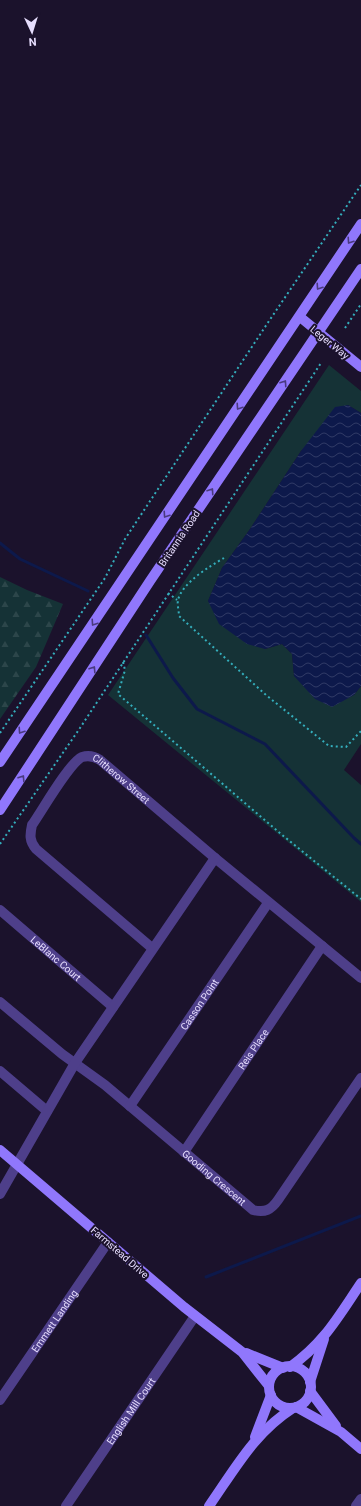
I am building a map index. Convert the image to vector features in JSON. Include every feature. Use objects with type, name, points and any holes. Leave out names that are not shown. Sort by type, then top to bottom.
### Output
[{"type":"main road","points":[[0,762],[361,224]]},
{"type":"main road","name":"Britannia Road","points":[[0,810],[150,581],[361,269]]},
{"type":"main road","name":"Leger Way","points":[[300,317],[361,367]]},
{"type":"main road","name":"Farmstead Drive","points":[[0,1150],[195,1316],[242,1352],[270,1391]]},
{"type":"main road","points":[[253,1442],[270,1391],[273,1375],[304,1357],[326,1336],[361,1284]]},
{"type":"main road","points":[[209,1506],[253,1442],[275,1419],[305,1401],[326,1336]]},
{"type":"main road","name":"Farmstead Drive","points":[[242,1352],[286,1367]]},
{"type":"main road","points":[[286,1367],[302,1371],[310,1386],[341,1432]]},
{"type":"main road","points":[[270,1391],[277,1404],[294,1407],[341,1432],[361,1449]]},
{"type":"street","name":"Clitherow Street","points":[[152,948],[33,846],[30,836],[32,825],[77,760],[84,757],[94,756],[100,760],[268,903],[361,978]]},
{"type":"street","points":[[0,1194],[75,1063],[152,948],[215,858]]},
{"type":"street","name":"Casson Point","points":[[130,1106],[268,903]]},
{"type":"street","name":"LeBlanc Court","points":[[0,910],[112,1007]]},
{"type":"street","name":"Reis Place","points":[[184,1152],[322,946]]},
{"type":"street","points":[[0,1002],[75,1063]]},
{"type":"street","name":"Gooding Crescent","points":[[75,1063],[130,1106],[248,1207],[253,1210],[266,1211],[278,1200],[361,1078]]},
{"type":"street","points":[[0,1070],[47,1111]]},
{"type":"street","name":"Emmett Landing","points":[[0,1400],[108,1242]]},
{"type":"street","name":"English Mill Court","points":[[66,1506],[195,1316]]},
{"type":"street","points":[[356,1506],[361,1499]]},
{"type":"path","points":[[0,733],[105,578],[125,539],[361,184]]},
{"type":"path","points":[[345,328],[361,304]]},
{"type":"path","points":[[0,844],[80,728],[122,662],[321,363]]},
{"type":"path","points":[[224,558],[200,572],[186,586],[178,600],[179,616],[266,695],[329,746],[346,747],[361,731]]},
{"type":"path","points":[[168,593],[178,600]]},
{"type":"path","points":[[122,662],[126,670],[118,694],[281,834],[361,899]]},
{"type":"green space","points":[[329,365],[361,391],[361,413],[348,405],[301,451],[250,529],[222,568],[208,601],[265,649],[282,644],[292,654],[294,676],[354,695],[361,686],[361,744],[344,770],[361,785],[361,902],[108,695]]},
{"type":"green space","points":[[0,577],[27,590],[63,604],[36,667],[0,719]]},
{"type":"water","points":[[348,405],[361,413],[361,686],[354,695],[332,707],[315,699],[294,676],[292,654],[282,644],[265,649],[247,644],[219,624],[208,601],[222,568],[250,529],[301,451],[335,407]]},
{"type":"waterway","points":[[0,543],[20,559],[88,591]]},
{"type":"waterway","points":[[146,635],[173,678],[197,709],[265,744],[361,844]]},
{"type":"waterway","points":[[206,1277],[361,1216]]}]
